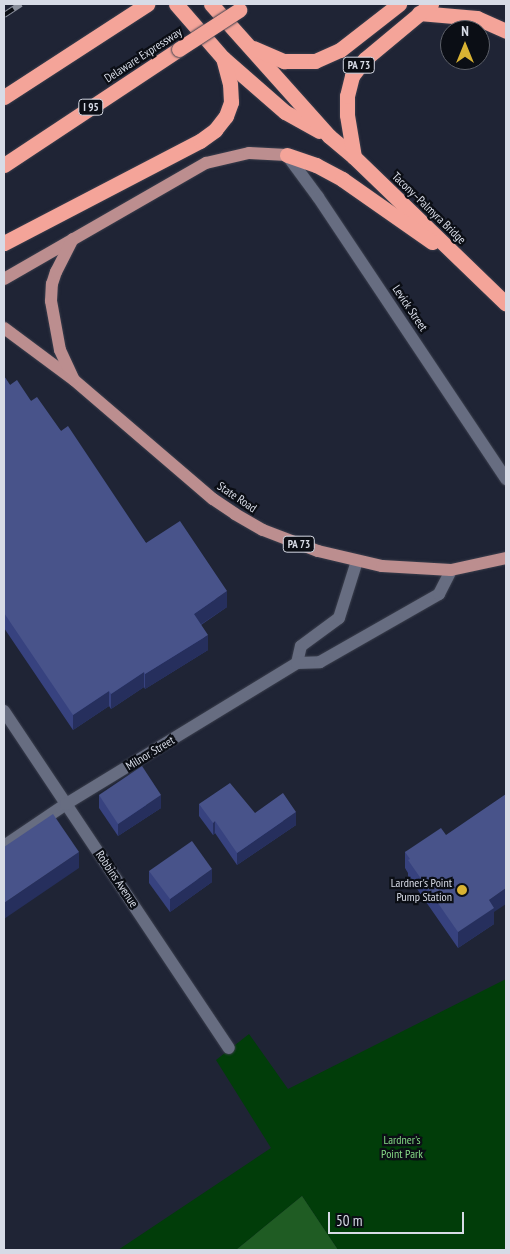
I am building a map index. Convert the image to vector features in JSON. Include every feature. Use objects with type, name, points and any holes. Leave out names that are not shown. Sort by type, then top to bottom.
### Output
[{"type":"highway","points":[[176,4],[223,58],[285,112],[329,136]]},
{"type":"highway","points":[[211,4],[329,136]]},
{"type":"highway","points":[[247,45],[284,61],[315,61],[340,50],[399,4]]},
{"type":"highway","points":[[4,97],[143,6]]},
{"type":"highway","name":"Delaware Expressway","points":[[4,165],[244,7]]},
{"type":"highway","points":[[425,8],[477,18],[506,31]]},
{"type":"highway","name":"PA 73","points":[[354,157],[347,115],[347,96],[352,76],[365,59],[425,8]]},
{"type":"highway","points":[[4,243],[200,141],[215,130],[226,116],[231,102],[230,84],[223,58]]},
{"type":"highway","name":"Tacony–Palmyra Bridge","points":[[329,136],[354,157],[506,304]]},
{"type":"highway","points":[[286,155],[316,165],[342,178],[468,267]]},
{"type":"main road","points":[[4,279],[74,237],[206,163],[249,153],[286,155]]},
{"type":"main road","name":"PA 73","points":[[74,237],[56,272],[51,301],[60,350],[74,380]]},
{"type":"main road","name":"State Road","points":[[4,328],[74,380],[213,499],[235,514],[289,541],[357,561],[382,566],[451,570],[506,558]]},
{"type":"street","name":"Levick Street","points":[[286,155],[318,197],[506,479]]},
{"type":"street","points":[[297,663],[301,646],[339,618],[357,561]]},
{"type":"street","name":"Milnor Street","points":[[4,846],[66,804],[297,663],[320,662],[439,594],[451,570]]},
{"type":"street","name":"Robbins Avenue","points":[[4,711],[229,1048]]},
{"type":"green space","name":"Lardner's Point Park","points":[[506,979],[506,1250],[338,1250],[302,1196],[236,1250],[118,1250],[271,1148],[216,1060],[249,1034],[288,1089]]},
{"type":"green space","points":[[302,1196],[338,1250],[236,1250]]},
{"type":"building","points":[[4,376],[10,385],[17,380],[31,401],[37,397],[61,431],[68,426],[146,543],[180,521],[227,591],[194,614],[208,635],[145,674],[144,672],[111,694],[109,691],[73,715],[4,613]]},
{"type":"building","points":[[142,766],[161,795],[118,824],[99,795]]},
{"type":"building","points":[[230,783],[255,813],[283,793],[296,812],[237,853],[215,821],[213,823],[199,804]]},
{"type":"building","name":"Lardner's Point Pump Station","points":[[506,794],[506,888],[489,900],[494,908],[458,932],[408,860],[410,859],[405,852],[441,828],[446,835]]},
{"type":"building","points":[[53,814],[79,852],[4,903],[4,847]]},
{"type":"building","points":[[192,841],[212,869],[170,899],[149,871]]},
{"type":"railway","points":[[4,15],[21,4]]},
{"type":"place","name":"Lardner's Point Pump Station","points":[[462,890]]}]
